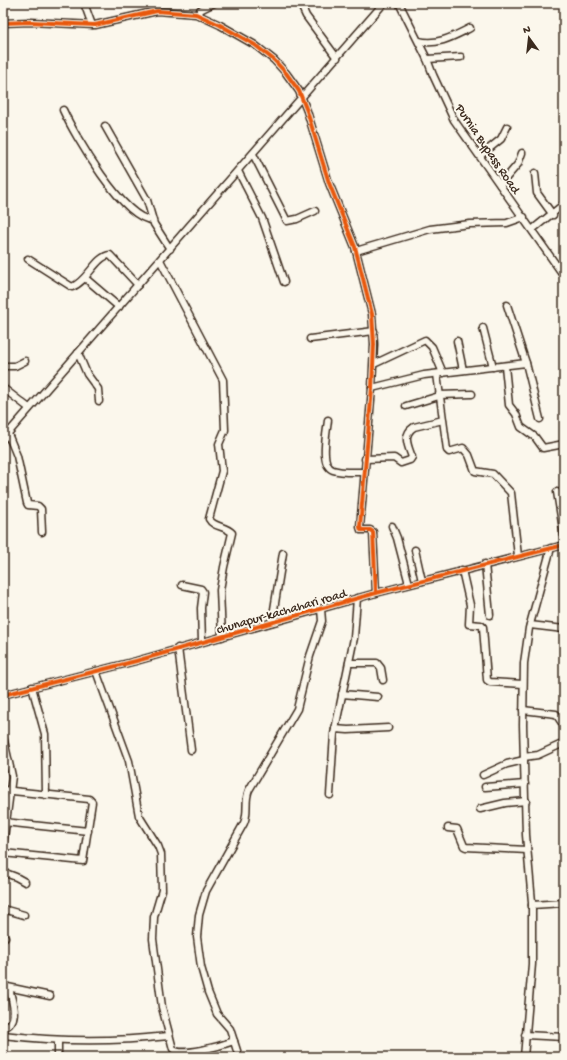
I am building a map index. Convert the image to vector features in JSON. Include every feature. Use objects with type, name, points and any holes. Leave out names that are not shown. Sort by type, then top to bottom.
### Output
[{"type":"street","points":[[199,15],[200,10],[214,3]]},
{"type":"street","points":[[300,3],[306,16],[337,58]]},
{"type":"street","points":[[3,439],[384,3]]},
{"type":"street","name":"Purnia Bypass Road","points":[[399,3],[419,41],[432,75],[454,120],[533,229],[564,276]]},
{"type":"street","points":[[86,4],[92,25]]},
{"type":"street","points":[[3,23],[30,22],[92,25],[110,23],[157,11],[199,15],[220,25],[268,54],[286,73],[302,98],[331,190],[356,251],[372,314],[374,331],[374,364],[360,527],[361,530],[370,530],[373,532],[376,593]]},
{"type":"street","points":[[419,41],[426,43],[436,42],[454,36],[470,28]]},
{"type":"street","points":[[427,59],[461,57]]},
{"type":"street","points":[[63,110],[85,150],[120,197],[138,216],[152,220]]},
{"type":"street","points":[[105,126],[147,200],[152,220],[170,249]]},
{"type":"street","points":[[480,156],[501,139],[508,127]]},
{"type":"street","points":[[500,185],[518,164],[522,153]]},
{"type":"street","points":[[253,154],[287,221],[297,219],[315,211]]},
{"type":"street","points":[[238,171],[250,191],[262,218],[284,282]]},
{"type":"street","points":[[534,173],[537,193],[553,215]]},
{"type":"street","points":[[533,229],[553,215],[564,204]]},
{"type":"street","points":[[356,251],[430,230],[470,224],[507,223],[524,217]]},
{"type":"street","points":[[28,260],[72,287],[85,278],[98,263],[108,255],[138,284]]},
{"type":"street","points":[[160,260],[223,380],[225,430],[219,443],[222,475],[209,519],[212,523],[229,530],[232,533],[220,590],[222,637]]},
{"type":"street","points":[[85,278],[119,307]]},
{"type":"street","points":[[507,305],[526,363],[540,419]]},
{"type":"street","points":[[483,328],[493,367]]},
{"type":"street","points":[[310,339],[374,331]]},
{"type":"street","points":[[374,364],[425,340],[432,347],[440,373],[439,395],[448,451],[463,448],[469,455],[475,471],[493,474],[511,493],[518,556]]},
{"type":"street","points":[[457,341],[464,370]]},
{"type":"street","points":[[78,353],[87,374],[98,389],[99,401]]},
{"type":"street","points":[[3,366],[15,366],[25,361]]},
{"type":"street","points":[[372,388],[420,375],[526,363]]},
{"type":"street","points":[[505,366],[508,403],[518,418],[521,427],[535,437],[543,448],[564,444]]},
{"type":"street","points":[[3,388],[29,408]]},
{"type":"street","points":[[406,406],[439,395],[472,394]]},
{"type":"street","points":[[328,420],[325,463],[334,470],[364,472]]},
{"type":"street","points":[[365,460],[394,458],[401,463],[410,460],[412,456],[406,440],[411,429],[443,420]]},
{"type":"street","points":[[8,434],[17,456],[26,503],[28,505],[38,506],[41,509],[42,532]]},
{"type":"street","points":[[557,492],[564,536]]},
{"type":"street","points":[[392,526],[397,538],[408,584]]},
{"type":"street","name":"chunapur-kachahari road","points":[[3,695],[222,637],[408,584],[564,545]]},
{"type":"street","points":[[524,1057],[531,978],[532,905],[527,850],[523,710],[524,663],[530,625],[551,548]]},
{"type":"street","points":[[415,550],[422,581]]},
{"type":"street","points":[[272,622],[283,553]]},
{"type":"street","points":[[485,564],[490,615]]},
{"type":"street","points":[[462,570],[470,605],[469,624],[482,625],[483,627],[487,680],[490,682],[523,684]]},
{"type":"street","points":[[182,585],[201,589],[203,592],[201,608],[202,642]]},
{"type":"street","points":[[330,794],[335,728],[355,632],[357,598]]},
{"type":"street","points":[[239,1057],[230,1029],[213,1005],[203,978],[198,947],[199,915],[209,883],[246,819],[246,799],[250,790],[297,709],[310,656],[322,621],[320,609]]},
{"type":"street","points":[[530,625],[564,629]]},
{"type":"street","points":[[178,648],[191,750]]},
{"type":"street","points":[[349,663],[377,663],[381,668],[383,680]]},
{"type":"street","points":[[96,671],[129,760],[139,816],[158,846],[161,854],[162,895],[155,912],[153,933],[162,1007],[173,1049],[180,1053],[234,1041]]},
{"type":"street","points":[[32,687],[45,734],[46,795]]},
{"type":"street","points":[[342,694],[378,697]]},
{"type":"street","points":[[523,710],[556,714],[564,726]]},
{"type":"street","points":[[335,728],[348,730],[388,728]]},
{"type":"street","points":[[3,736],[12,773],[11,791],[5,822],[3,846]]},
{"type":"street","points":[[483,774],[508,764],[538,755],[564,743]]},
{"type":"street","points":[[485,787],[525,784]]},
{"type":"street","points":[[3,790],[90,800],[92,804],[85,857],[82,862],[3,853]]},
{"type":"street","points":[[480,808],[526,801]]},
{"type":"street","points":[[5,822],[88,830]]},
{"type":"street","points":[[448,828],[457,830],[465,847],[527,850]]},
{"type":"street","points":[[3,872],[16,876],[25,882]]},
{"type":"street","points":[[532,905],[564,903]]},
{"type":"street","points":[[3,909],[24,915]]},
{"type":"street","points":[[6,987],[50,996]]},
{"type":"street","points":[[3,1028],[9,1025],[13,1019],[13,1005],[6,987]]},
{"type":"street","points":[[525,1035],[564,1037]]},
{"type":"street","points":[[3,1036],[58,1041],[124,1041],[169,1036]]},
{"type":"street","points":[[58,1041],[58,1057]]},
{"type":"cycle path","points":[[3,23],[30,22],[95,25],[157,11],[196,14],[220,25],[255,45],[274,60],[299,91],[307,111],[329,183],[355,247],[372,314],[374,344],[372,388],[360,527],[361,530],[370,530],[373,532],[376,593]]},
{"type":"cycle path","points":[[3,695],[136,661],[376,593],[564,545]]}]
